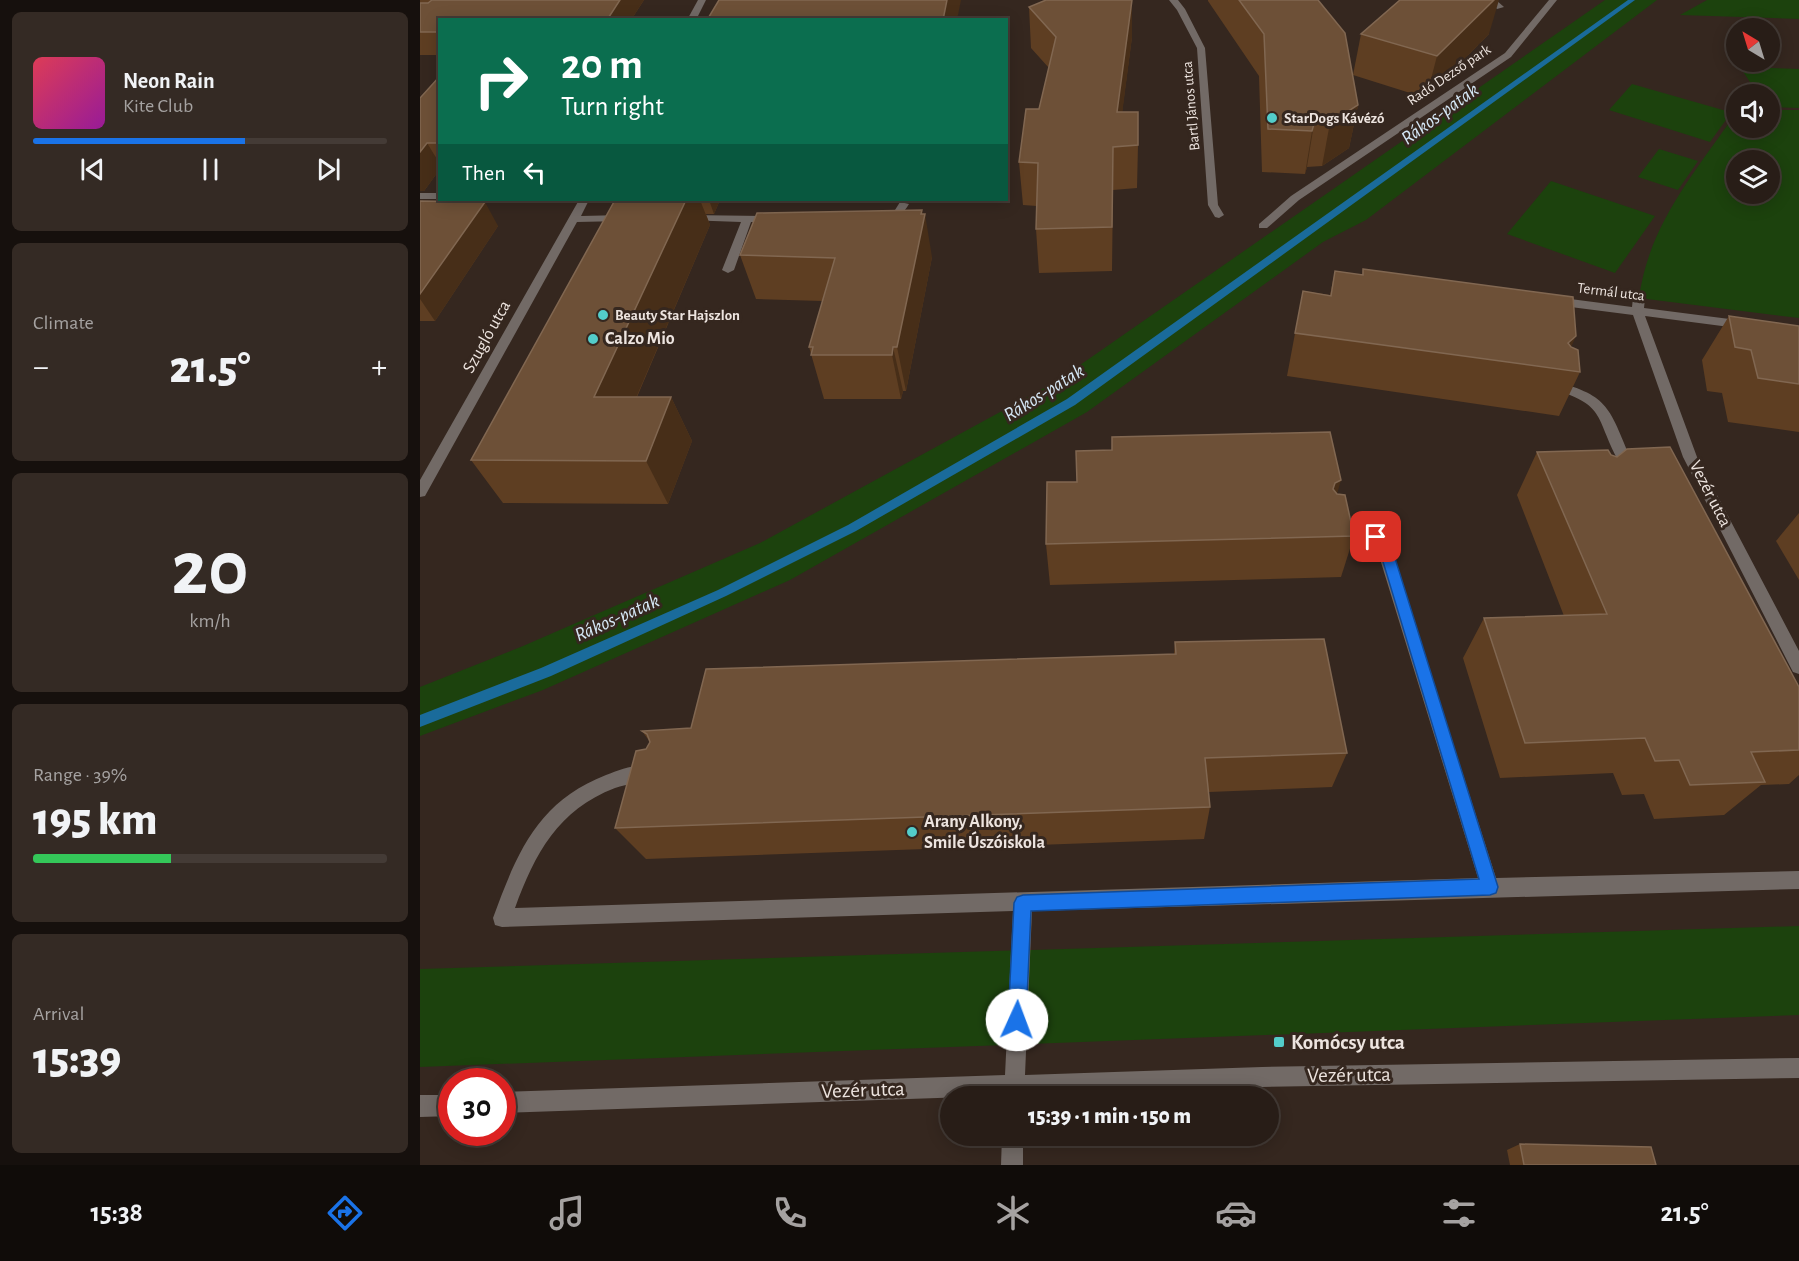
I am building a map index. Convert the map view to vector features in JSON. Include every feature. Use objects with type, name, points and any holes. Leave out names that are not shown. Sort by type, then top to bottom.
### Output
[{"type":"street","points":[[692,18],[702,0]]},
{"type":"street","name":"Bartl János utca","points":[[1173,0],[1181,9],[1201,48],[1214,205],[1219,215]]},
{"type":"street","points":[[1491,0],[1500,7]]},
{"type":"street","name":"Radó Dezső park","points":[[1263,226],[1295,198],[1508,55],[1553,0]]},
{"type":"street","points":[[420,196],[438,196]]},
{"type":"street","name":"Szugló utca","points":[[420,492],[583,201]]},
{"type":"street","points":[[874,220],[884,220],[899,212],[904,204]]},
{"type":"street","points":[[573,219],[639,218]]},
{"type":"street","points":[[682,218],[790,219]]},
{"type":"street","points":[[728,270],[747,219]]},
{"type":"street","name":"Termál utca","points":[[1546,300],[1639,305],[1753,326]]},
{"type":"street","name":"Vezér utca","points":[[1639,305],[1685,457],[1799,667]]},
{"type":"street","points":[[1556,387],[1582,392],[1593,398],[1601,409],[1629,457],[1606,458]]},
{"type":"street","points":[[1331,530],[1364,534],[1382,543],[1490,887]]},
{"type":"street","points":[[667,776],[644,774],[597,785],[575,798],[549,820],[517,876],[502,918],[1490,887],[1799,880]]},
{"type":"street","points":[[1014,1086],[1023,903]]},
{"type":"street","name":"Vezér utca","points":[[1157,1086],[1799,1068]]},
{"type":"street","name":"Vezér utca","points":[[516,1103],[940,1092]]},
{"type":"street","points":[[420,1106],[438,1105]]},
{"type":"street","points":[[1012,1165],[1013,1146]]},
{"type":"green space","points":[[1605,0],[1657,0],[1366,220],[1323,242],[1087,412],[790,580],[543,690],[420,736],[420,687],[523,646],[760,543],[1057,381]]},
{"type":"green space","points":[[1707,0],[1799,0],[1799,19],[1680,15]]},
{"type":"green space","points":[[1780,68],[1799,69],[1799,108],[1780,107],[1780,84],[1751,84],[1743,72],[1780,72]]},
{"type":"green space","points":[[1632,84],[1726,111],[1726,120],[1710,142],[1609,110]]},
{"type":"green space","points":[[1780,110],[1799,110],[1799,318],[1639,298],[1652,246],[1689,179],[1726,127],[1726,138],[1780,138]]},
{"type":"green space","points":[[1659,149],[1698,161],[1678,190],[1638,177]]},
{"type":"green space","points":[[1551,181],[1655,216],[1615,273],[1507,234]]},
{"type":"green space","points":[[1799,926],[1799,1015],[420,1067],[420,969]]},
{"type":"building","points":[[432,0],[620,0],[608,18],[438,18],[438,32],[420,32],[420,3],[428,3]]},
{"type":"building","points":[[719,0],[947,0],[943,18],[708,18]]},
{"type":"building","points":[[1046,0],[1132,0],[1117,112],[1138,112],[1138,145],[1113,147],[1112,227],[1036,229],[1038,163],[1019,162],[1026,109],[1039,109],[1056,37],[1029,7]]},
{"type":"building","points":[[1239,0],[1318,0],[1345,33],[1358,105],[1330,123],[1314,124],[1312,131],[1268,129],[1264,34]]},
{"type":"building","points":[[1400,0],[1494,0],[1437,56],[1361,34]]},
{"type":"building","points":[[438,78],[438,143],[427,143],[420,152],[420,98]]},
{"type":"building","points":[[420,201],[485,202],[420,294]]},
{"type":"building","points":[[614,201],[686,201],[594,397],[671,397],[646,461],[471,460]]},
{"type":"building","points":[[922,210],[921,214],[925,214],[897,347],[893,347],[892,355],[811,355],[813,347],[809,347],[835,258],[740,255],[757,213]]},
{"type":"building","points":[[1363,269],[1573,297],[1576,336],[1568,343],[1578,350],[1580,372],[1295,333],[1303,291],[1331,296],[1335,271],[1363,275]]},
{"type":"building","points":[[1729,316],[1799,326],[1799,384],[1758,378],[1751,350],[1735,347]]},
{"type":"building","points":[[1330,432],[1341,480],[1335,483],[1333,489],[1337,494],[1345,495],[1354,536],[1046,544],[1047,482],[1077,482],[1076,451],[1112,450],[1112,437]]},
{"type":"building","points":[[1670,447],[1799,687],[1799,750],[1751,752],[1765,782],[1690,785],[1679,760],[1655,761],[1645,738],[1525,743],[1484,618],[1607,614],[1537,452],[1608,450],[1611,455],[1617,457],[1627,449]]},
{"type":"building","points":[[1324,639],[1347,753],[1205,758],[1210,807],[615,828],[636,751],[646,749],[650,742],[647,734],[642,731],[691,728],[706,669],[1176,654],[1175,642]]},
{"type":"building","points":[[1520,1144],[1651,1147],[1656,1165],[1524,1165]]},
{"type":"waterway","name":"Rákos-patak","points":[[420,721],[546,672],[722,593],[852,528],[1071,402],[1632,0]]},
{"type":"place","name":"StarDogs Kávézó","points":[[1272,118]]},
{"type":"place","name":"Beauty Star Hajszlon","points":[[603,315]]},
{"type":"place","name":"Calzo Mio","points":[[593,339]]},
{"type":"place","name":"Arany Alkony, Smile Úszóiskola","points":[[912,832]]},
{"type":"place","name":"Komócsy utca","points":[[1279,1042]]},
{"type":"route","points":[[1017,1020],[1023,903],[1490,887],[1387,555],[1382,543],[1376,537]]}]
